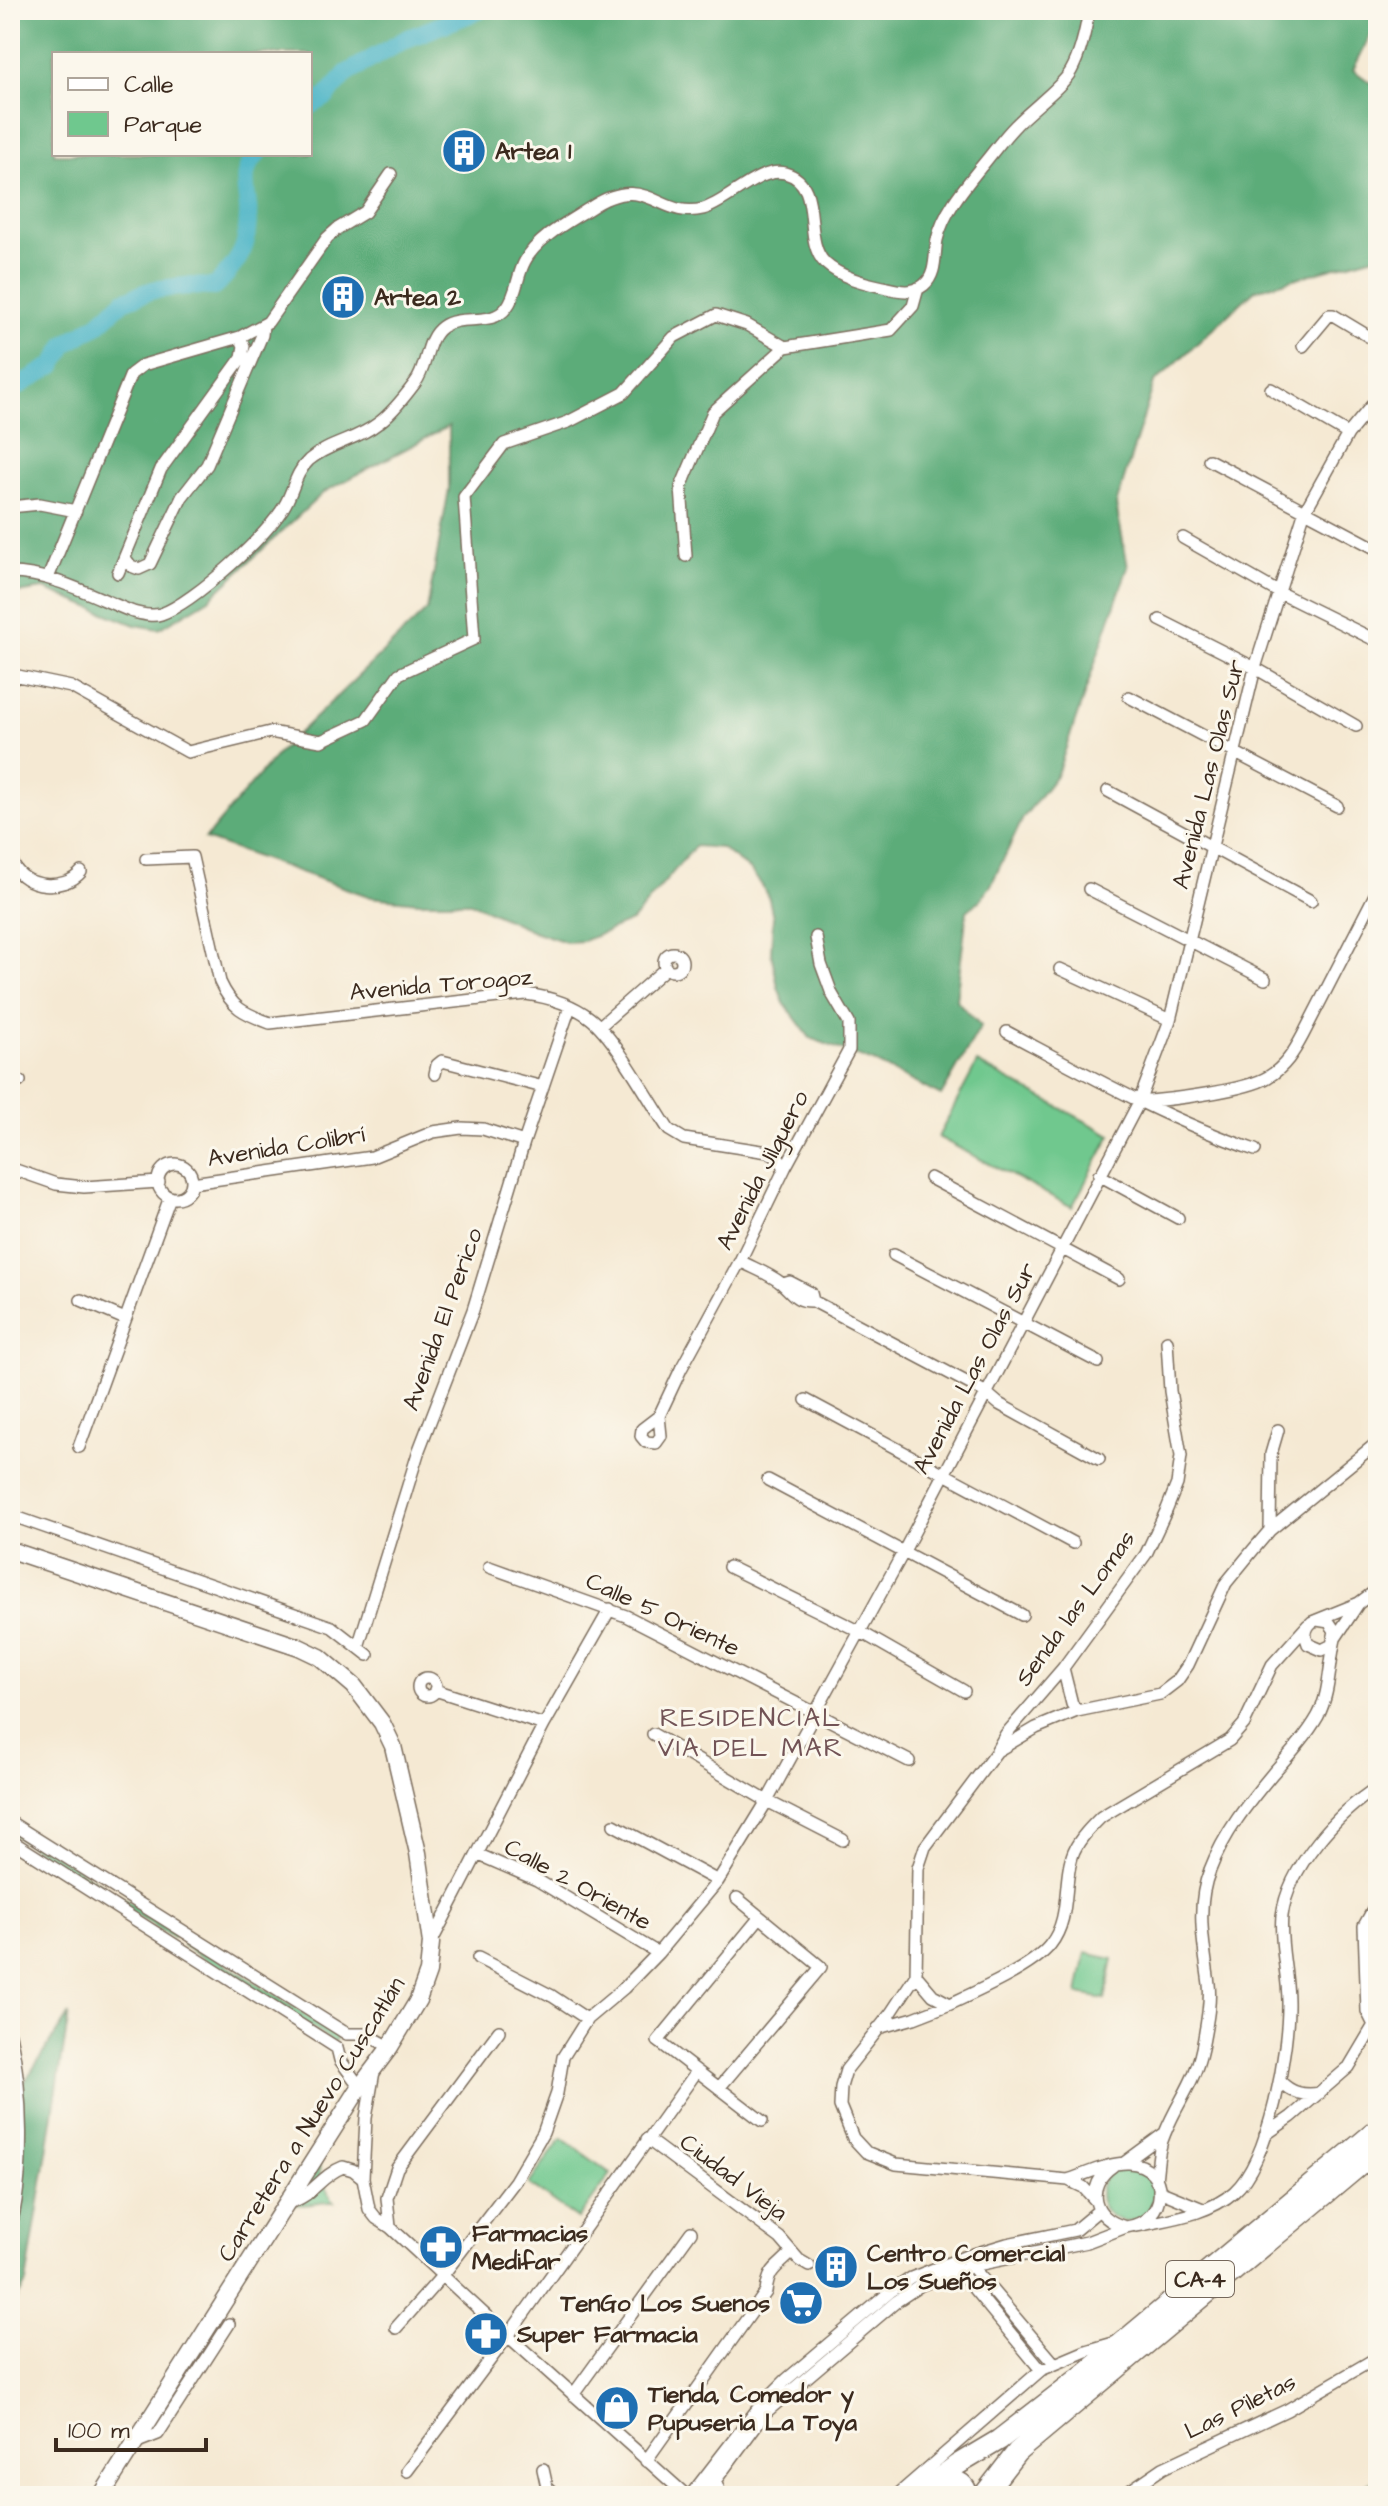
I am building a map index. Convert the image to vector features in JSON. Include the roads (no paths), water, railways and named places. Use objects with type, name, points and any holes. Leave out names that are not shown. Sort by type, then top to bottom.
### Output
[{"type":"highway","name":"CA-4","points":[[906,2493],[932,2481],[999,2440],[1129,2339],[1378,2129]]},
{"type":"highway","name":"CA-4","points":[[983,2496],[1017,2452],[1378,2150]]},
{"type":"highway","points":[[932,2481],[947,2478],[958,2481],[968,2496]]},
{"type":"street","points":[[10,573],[32,573],[146,615],[159,615],[183,602],[235,560],[271,522],[286,505],[296,477],[305,464],[319,452],[377,424],[417,381],[437,331],[450,323],[480,320],[499,314],[507,307],[523,264],[535,247],[590,208],[617,194],[629,193],[650,197],[674,207],[702,209],[726,199],[762,176],[774,172],[786,173],[798,180],[807,194],[811,205],[813,242],[828,266],[859,281],[885,288],[908,292],[924,285],[934,270],[937,240],[944,220],[963,189],[1015,126],[1071,72],[1089,10]]},
{"type":"street","points":[[48,578],[131,374],[143,365],[240,337],[263,325],[272,318],[327,238],[365,212],[391,174]]},
{"type":"street","points":[[686,556],[681,487],[713,412],[785,347],[891,330],[913,306],[918,288]]},
{"type":"street","points":[[10,681],[18,676],[71,687],[188,752],[270,732],[321,741],[366,720],[399,674],[474,639],[464,497],[504,444],[568,422],[624,393],[674,337],[716,315],[747,325],[785,347]]},
{"type":"street","points":[[1303,346],[1329,315],[1378,342]]},
{"type":"street","points":[[125,558],[131,566],[139,569],[150,564],[182,497],[207,465],[262,335],[263,325]]},
{"type":"street","points":[[118,573],[161,469],[242,357],[244,346],[240,337]]},
{"type":"street","points":[[1271,389],[1348,434]]},
{"type":"street","name":"Avenida Las Olas Sur","points":[[396,2328],[443,2275],[515,2181],[543,2133],[557,2093],[563,2057],[587,2019],[624,1988],[658,1953],[718,1881],[767,1801],[904,1551],[1139,1102],[1170,1020],[1255,668],[1304,513],[1348,434],[1378,398]]},
{"type":"street","points":[[1209,460],[1373,547]]},
{"type":"street","points":[[10,507],[40,504],[76,511]]},
{"type":"street","points":[[1183,538],[1278,592],[1371,638]]},
{"type":"street","points":[[1160,620],[1255,668],[1356,726]]},
{"type":"street","points":[[1129,697],[1337,806]]},
{"type":"street","points":[[1108,791],[1311,901]]},
{"type":"street","points":[[10,825],[12,863],[24,877],[41,884],[63,884],[73,881],[81,872]]},
{"type":"street","name":"Avenida Torogoz","points":[[146,859],[192,857],[220,982],[227,998],[243,1013],[270,1023],[526,994],[545,997],[570,1007],[600,1026],[669,1130],[684,1139],[768,1152],[779,1158],[785,1168]]},
{"type":"street","points":[[1089,889],[1189,943],[1265,979]]},
{"type":"street","points":[[1139,1102],[1250,1085],[1279,1069],[1291,1057],[1378,889]]},
{"type":"street","name":"Avenida Jilguero","points":[[659,1416],[785,1168],[849,1050],[849,1023],[832,994],[821,964],[816,937]]},
{"type":"street","points":[[600,1026],[666,968]]},
{"type":"street","points":[[1060,969],[1170,1020]]},
{"type":"street","name":"Avenida El Perico","points":[[358,1647],[419,1450],[473,1310],[524,1142],[570,1007]]},
{"type":"street","points":[[1007,1032],[1139,1102],[1206,1133],[1255,1150]]},
{"type":"street","points":[[435,1074],[437,1065],[442,1061],[543,1087]]},
{"type":"street","name":"Avenida Colibrí","points":[[192,1183],[372,1157],[433,1132],[461,1128],[483,1129],[524,1142]]},
{"type":"street","points":[[176,1164],[190,1172],[192,1183],[185,1195],[170,1197],[162,1191],[159,1182],[161,1172],[176,1164]]},
{"type":"street","points":[[10,1168],[70,1186],[159,1182]]},
{"type":"street","points":[[1099,1175],[1178,1218]]},
{"type":"street","points":[[930,1178],[1119,1279]]},
{"type":"street","points":[[79,1447],[170,1197]]},
{"type":"street","points":[[894,1255],[1098,1362]]},
{"type":"street","points":[[740,1261],[783,1284],[790,1282],[811,1293],[813,1301],[985,1392],[999,1404],[1099,1459]]},
{"type":"street","points":[[81,1300],[125,1319]]},
{"type":"street","name":"Senda las Lomas","points":[[916,1975],[918,1868],[925,1847],[997,1751],[1006,1734],[1063,1668],[1146,1554],[1177,1484],[1181,1456],[1170,1391],[1167,1341]]},
{"type":"street","points":[[806,1400],[1073,1543]]},
{"type":"street","points":[[1270,1530],[1271,1454],[1278,1430]]},
{"type":"street","points":[[997,1751],[1036,1728],[1077,1711],[1160,1694],[1177,1681],[1188,1665],[1226,1583],[1270,1530],[1378,1442]]},
{"type":"street","points":[[768,1480],[1022,1615]]},
{"type":"street","points":[[1270,1501],[1296,1510]]},
{"type":"street","points":[[10,1515],[332,1627],[368,1655]]},
{"type":"street","name":"Carretera a Nuevo Cuscatlán","points":[[10,1550],[299,1647],[342,1673],[367,1700],[393,1746],[418,1853],[431,1943],[424,1985],[390,2047],[360,2087],[101,2496]]},
{"type":"street","name":"Calle 5 Oriente","points":[[489,1567],[610,1609],[909,1761]]},
{"type":"street","points":[[729,1567],[859,1631],[964,1691]]},
{"type":"street","points":[[878,2028],[950,2004],[986,1988],[1051,1945],[1064,1911],[1073,1852],[1085,1833],[1101,1817],[1230,1740],[1244,1724],[1272,1665],[1284,1650],[1313,1623],[1359,1603],[1378,1589]]},
{"type":"street","points":[[1284,1650],[1328,1648],[1359,1603]]},
{"type":"street","points":[[431,1943],[544,1725],[610,1609]]},
{"type":"street","points":[[968,2262],[1073,2246],[1147,2221],[1154,2213],[1158,2154],[1165,2132],[1193,2082],[1205,2035],[1209,1987],[1201,1926],[1202,1902],[1209,1871],[1248,1802],[1299,1743],[1319,1714],[1327,1693],[1328,1672],[1336,1638],[1329,1622],[1313,1623]]},
{"type":"street","points":[[1313,1623],[1306,1640],[1328,1672]]},
{"type":"street","points":[[1063,1668],[1065,1682],[1077,1711]]},
{"type":"street","points":[[435,1690],[544,1725]]},
{"type":"street","points":[[653,1734],[767,1801],[843,1840]]},
{"type":"street","points":[[950,2004],[933,1995],[916,1975],[891,2013],[846,2070],[840,2106],[853,2138],[866,2152],[896,2164],[1068,2180],[1083,2187],[1115,2225],[1131,2227],[1203,2209],[1235,2191],[1244,2180],[1264,2136],[1280,2081],[1289,2001],[1282,1918],[1286,1898],[1304,1862],[1342,1814],[1378,1787]]},
{"type":"street","points":[[10,1822],[347,2034],[366,2034],[390,2047]]},
{"type":"street","points":[[614,1825],[718,1881]]},
{"type":"street","points":[[10,1840],[337,2048]]},
{"type":"street","name":"Calle 2 Oriente","points":[[477,1854],[537,1880],[658,1953]]},
{"type":"street","points":[[719,2088],[821,1967],[737,1898]]},
{"type":"street","points":[[1264,2136],[1321,2093],[1349,2067],[1376,2024],[1367,2011],[1364,1926],[1378,1901]]},
{"type":"street","points":[[760,1917],[658,2041],[762,2121]]},
{"type":"street","points":[[174,1944],[183,1931]]},
{"type":"street","points":[[478,1958],[552,1996],[587,2019]]},
{"type":"street","points":[[390,2227],[387,2198],[397,2168],[499,2031]]},
{"type":"street","points":[[10,2034],[17,2204],[10,2229]]},
{"type":"street","points":[[347,2034],[337,2048],[340,2060],[360,2087]]},
{"type":"street","points":[[375,2067],[366,2118],[363,2178],[369,2209],[688,2496],[759,2407],[787,2379],[890,2292],[911,2278],[968,2262],[1007,2244],[1075,2230],[1097,2205],[1099,2180],[1165,2132]]},
{"type":"street","points":[[407,2471],[508,2336],[697,2071]]},
{"type":"street","points":[[1280,2081],[1287,2089],[1297,2093],[1321,2093]]},
{"type":"street","name":"Ciudad Vieja","points":[[647,2139],[780,2238],[809,2266]]},
{"type":"street","points":[[1068,2180],[1118,2165],[1142,2167],[1158,2186],[1203,2209]]},
{"type":"street","points":[[287,2203],[300,2201],[317,2183],[343,2167],[363,2178]]},
{"type":"street","points":[[573,2395],[691,2232]]},
{"type":"street","points":[[646,2461],[766,2292],[773,2268],[792,2252]]},
{"type":"street","points":[[968,2262],[1054,2363]]},
{"type":"street","points":[[955,2266],[1041,2370]]},
{"type":"street","points":[[704,2496],[765,2413],[897,2301],[955,2266]]},
{"type":"street","points":[[135,2443],[158,2434],[229,2324]]},
{"type":"street","points":[[906,2493],[1041,2370],[1129,2339]]},
{"type":"street","name":"Las Piletas","points":[[1122,2496],[1163,2468],[1287,2410],[1378,2358]]},
{"type":"street","points":[[543,2469],[547,2487],[556,2496]]},
{"type":"street","points":[[715,2479],[721,2496]]},
{"type":"waterway","points":[[312,105],[326,97],[347,73],[406,39],[480,10]]},
{"type":"waterway","points":[[10,391],[54,365],[66,344],[98,324],[123,301],[153,290],[186,286],[215,287],[234,265],[244,246],[248,215],[246,172],[256,156]]},
{"type":"place","name":"Artea 1","points":[[464,151]]},
{"type":"place","name":"Artea 2","points":[[343,297]]},
{"type":"place","name":"Farmacias Medifar","points":[[441,2247]]},
{"type":"place","name":"Centro Comercial Los Sueños","points":[[836,2267]]},
{"type":"place","name":"TenGo Los Suenos","points":[[801,2303]]},
{"type":"place","name":"Super Farmacia","points":[[486,2334]]},
{"type":"place","name":"Tienda, Comedor y Pupuseria La Toya","points":[[617,2408]]},
{"type":"district","name":"RESIDENCIAL VIA DEL MAR","points":[[751,1732]]}]
